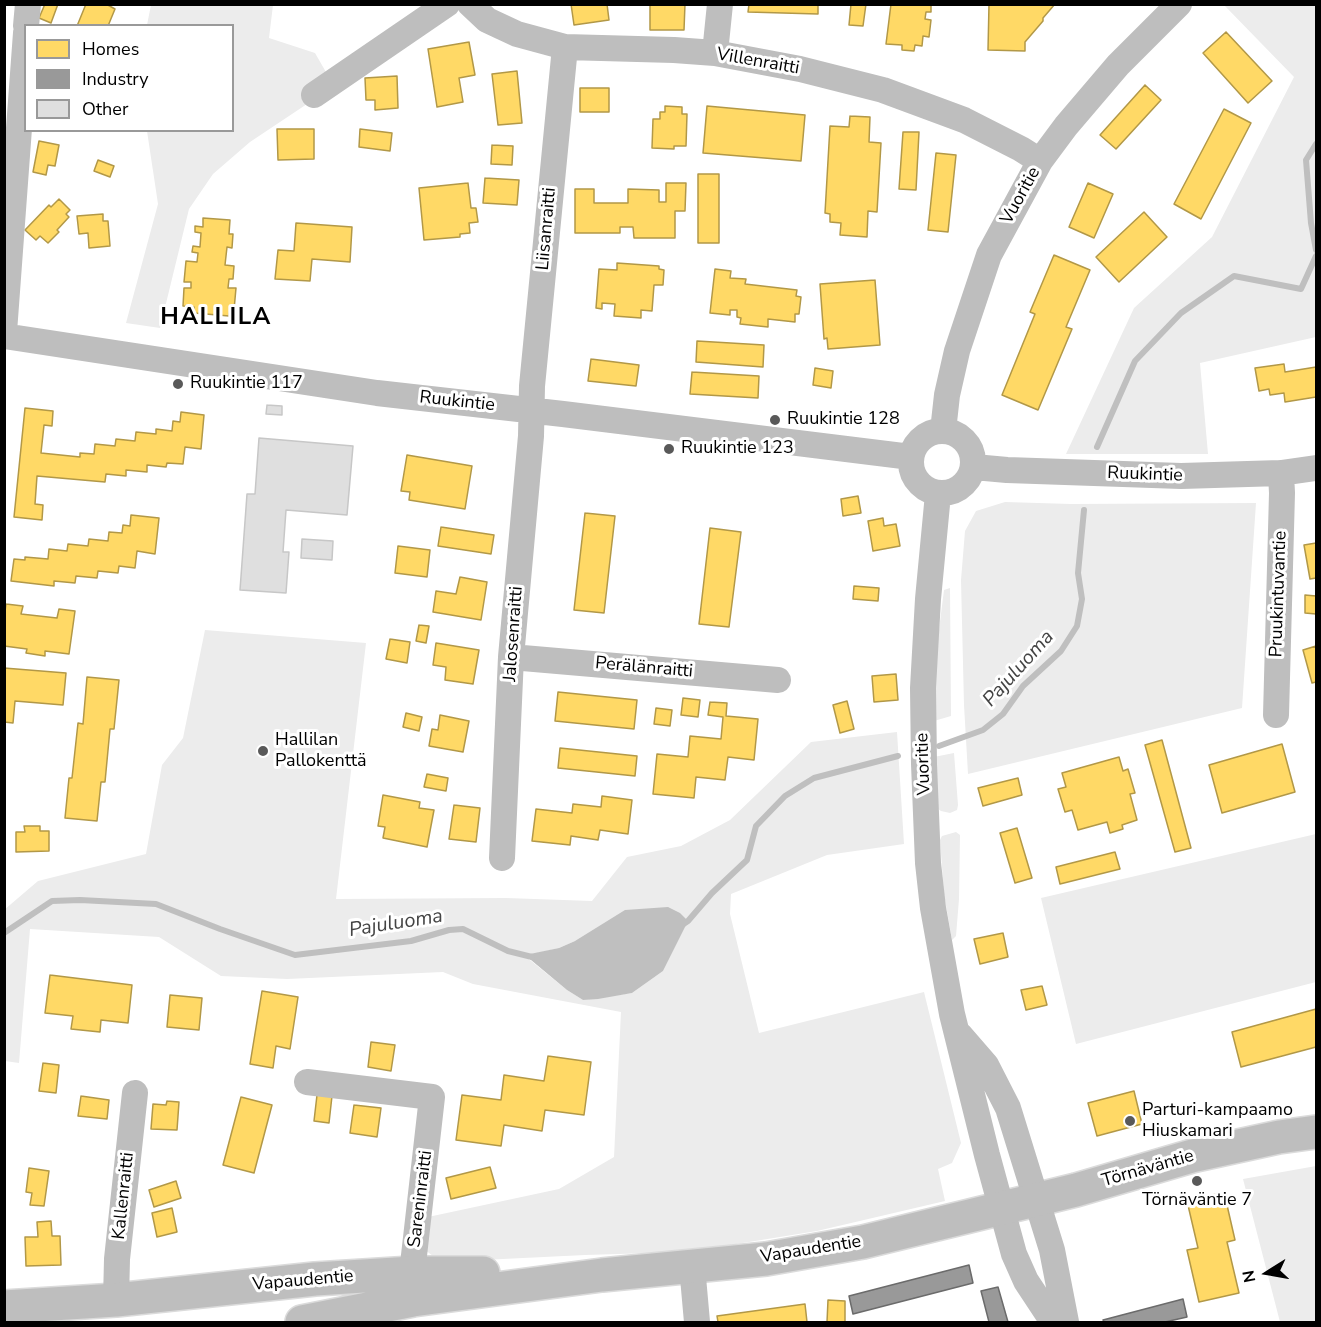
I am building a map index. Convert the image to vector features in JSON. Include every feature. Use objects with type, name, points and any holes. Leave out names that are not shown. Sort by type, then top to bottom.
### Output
[{"type":"main road","name":"Törnäväntie","points":[[1018,1204],[1076,1190],[1192,1156],[1279,1137],[1317,1132]]},
{"type":"main road","name":"Vapaudentie","points":[[4,1307],[116,1300],[315,1279],[413,1286],[602,1275],[766,1259],[863,1242],[1018,1204]]},
{"type":"main road","name":"Vapaudentie","points":[[302,1323],[413,1286]]},
{"type":"street","points":[[26,24],[28,4]]},
{"type":"street","points":[[314,95],[447,4]]},
{"type":"street","name":"Villenraitti","points":[[470,4],[487,20],[517,34],[565,47],[716,53],[800,69],[883,90],[964,120],[1040,161]]},
{"type":"street","points":[[716,53],[720,4]]},
{"type":"street","name":"Vuoritie","points":[[943,431],[947,394],[957,351],[989,255],[1040,161],[1066,126],[1118,65],[1179,4]]},
{"type":"street","name":"Liisanraitti","points":[[532,411],[534,362],[565,47]]},
{"type":"street","points":[[4,334],[24,60]]},
{"type":"street","name":"Ruukintie","points":[[4,334],[377,393],[911,457]]},
{"type":"street","name":"Jalosenraitti","points":[[502,858],[511,657],[532,411]]},
{"type":"street","points":[[943,431],[963,438],[970,446],[974,456],[974,467],[971,476],[957,490],[938,494],[929,491],[915,477],[911,467],[911,457],[919,441],[926,435],[943,431]]},
{"type":"street","name":"Ruukintie","points":[[974,467],[1181,476],[1281,473],[1317,468]]},
{"type":"street","name":"Pruukintuvantie","points":[[1276,715],[1281,473]]},
{"type":"street","name":"Vuoritie","points":[[938,494],[928,599],[923,688],[928,863],[933,908],[952,1014],[970,1090],[1018,1204]]},
{"type":"street","name":"Perälänraitti","points":[[511,657],[778,680]]},
{"type":"street","name":"Vuoritie","points":[[958,1032],[986,1065],[1008,1108],[1018,1204]]},
{"type":"street","name":"Sareninraitti","points":[[307,1082],[432,1098],[413,1286]]},
{"type":"street","name":"Kallenraitti","points":[[116,1300],[117,1259],[135,1092]]},
{"type":"street","points":[[1018,1204],[1014,1254],[1026,1281],[1053,1323]]},
{"type":"street","points":[[1018,1204],[1052,1250],[1066,1323]]},
{"type":"street","points":[[692,1266],[697,1323]]},
{"type":"shaded area","points":[[151,5],[273,5],[269,38],[315,53],[334,86],[250,142],[213,174],[189,209],[160,328],[126,323],[158,204],[147,132],[234,132],[234,24],[147,24]]},
{"type":"shaded area","points":[[1224,5],[1316,5],[1316,337],[1200,363],[1208,454],[1066,454],[1134,308],[1212,237],[1294,77]]},
{"type":"shaded area","points":[[1005,502],[1256,503],[1242,708],[968,774],[961,580],[965,531],[976,511]]},
{"type":"shaded area","points":[[950,588],[951,716],[934,721],[936,653],[944,590]]},
{"type":"shaded area","points":[[205,630],[366,643],[336,899],[506,898],[592,901],[627,857],[681,846],[730,820],[811,742],[897,732],[904,844],[827,855],[731,894],[730,914],[759,1033],[924,992],[961,1143],[952,1163],[938,1169],[945,1201],[817,1231],[687,1252],[441,1262],[425,1250],[428,1217],[559,1189],[614,1157],[621,1012],[473,984],[443,972],[287,979],[221,976],[159,937],[30,929],[19,1063],[5,1061],[4,910],[38,881],[146,854],[162,765],[183,738]],"holes":[[[688,920],[663,971],[632,993],[583,1000],[525,956],[559,948],[575,941]]]},
{"type":"shaded area","points":[[954,753],[958,805],[957,810],[950,813],[938,809],[934,757]]},
{"type":"shaded area","points":[[956,832],[960,835],[959,899],[956,936],[952,940],[944,894],[940,840],[942,836]]},
{"type":"shaded area","points":[[1316,834],[1316,982],[1076,1044],[1041,898]]},
{"type":"shaded area","points":[[668,907],[680,913],[688,921],[663,971],[632,993],[583,1000],[567,990],[525,955],[559,948],[575,941],[625,910]]},
{"type":"shaded area","points":[[1316,1166],[1316,1322],[1280,1322],[1243,1179]]},
{"type":"building: Homes","points":[[45,4],[58,4],[51,23],[39,18]]},
{"type":"building: Homes","points":[[86,4],[106,4],[115,9],[109,24],[78,24]]},
{"type":"building: Homes","points":[[571,4],[607,4],[609,20],[574,25]]},
{"type":"building: Homes","points":[[650,4],[685,4],[684,30],[650,30]]},
{"type":"building: Homes","points":[[749,4],[818,4],[818,14],[748,12]]},
{"type":"building: Homes","points":[[851,4],[866,4],[863,26],[849,25]]},
{"type":"building: Homes","points":[[891,4],[931,4],[931,12],[926,12],[925,19],[931,20],[929,37],[923,36],[922,46],[915,45],[914,51],[902,50],[902,45],[886,44]]},
{"type":"building: Homes","points":[[989,4],[1055,4],[1025,42],[1025,51],[988,50]]},
{"type":"building: Homes","points":[[1226,32],[1272,81],[1248,103],[1203,53]]},
{"type":"building: Homes","points":[[469,42],[475,75],[459,78],[463,102],[437,107],[428,49]]},
{"type":"building: Homes","points":[[517,71],[522,123],[498,125],[492,74]]},
{"type":"building: Homes","points":[[397,76],[398,108],[375,110],[375,100],[366,100],[365,78]]},
{"type":"building: Homes","points":[[1145,85],[1161,100],[1116,149],[1100,135]]},
{"type":"building: Homes","points":[[580,88],[609,88],[609,112],[580,112]]},
{"type":"building: Homes","points":[[665,106],[682,107],[682,114],[687,114],[686,146],[674,146],[674,149],[652,148],[653,119],[660,119],[660,112],[665,112]]},
{"type":"building: Homes","points":[[707,106],[805,115],[801,161],[703,153]]},
{"type":"building: Homes","points":[[1224,109],[1251,123],[1201,219],[1174,204]]},
{"type":"building: Homes","points":[[850,116],[870,117],[869,142],[881,143],[877,212],[868,211],[867,237],[840,235],[841,223],[830,222],[830,214],[825,213],[830,126],[849,127]]},
{"type":"building: Homes","points":[[277,129],[314,129],[314,159],[278,160]]},
{"type":"building: Homes","points":[[360,129],[392,133],[390,151],[359,147]]},
{"type":"building: Homes","points":[[903,132],[919,132],[916,190],[899,189]]},
{"type":"building: Homes","points":[[39,141],[59,145],[55,166],[48,165],[46,175],[33,172]]},
{"type":"building: Homes","points":[[492,145],[513,146],[512,165],[491,164]]},
{"type":"building: Homes","points":[[936,153],[956,155],[948,232],[928,230]]},
{"type":"building: Homes","points":[[98,160],[114,166],[110,177],[94,171]]},
{"type":"building: Homes","points":[[698,174],[719,174],[719,243],[698,243]]},
{"type":"building: Homes","points":[[485,178],[519,180],[517,205],[483,203]]},
{"type":"building: Homes","points":[[468,183],[471,208],[476,208],[478,222],[469,223],[470,233],[460,234],[460,237],[424,240],[419,188]]},
{"type":"building: Homes","points":[[666,183],[686,183],[685,211],[675,211],[675,238],[634,238],[633,227],[620,227],[620,233],[575,233],[575,189],[594,189],[594,203],[628,203],[628,189],[659,190],[659,202],[666,202]]},
{"type":"building: Homes","points":[[1088,183],[1113,194],[1094,238],[1069,227]]},
{"type":"building: Homes","points":[[59,199],[70,210],[66,214],[69,217],[48,243],[40,236],[36,240],[25,230],[49,205],[51,207]]},
{"type":"building: Homes","points":[[1144,212],[1167,237],[1119,282],[1096,257]]},
{"type":"building: Homes","points":[[103,214],[103,221],[108,221],[110,246],[89,248],[88,233],[79,234],[77,216]]},
{"type":"building: Homes","points":[[203,218],[230,220],[229,234],[233,234],[232,248],[227,247],[225,265],[234,266],[233,279],[229,279],[228,288],[236,288],[234,310],[230,309],[229,316],[194,313],[194,307],[183,306],[184,288],[191,288],[191,282],[184,282],[186,261],[197,262],[198,253],[192,252],[193,246],[200,247],[201,233],[195,232],[195,226],[203,227]]},
{"type":"building: Homes","points":[[296,223],[352,227],[350,262],[312,259],[310,281],[275,279],[278,250],[294,251]]},
{"type":"building: Homes","points":[[1054,255],[1090,270],[1066,327],[1072,329],[1038,410],[1002,395],[1035,314],[1030,312]]},
{"type":"building: Homes","points":[[617,263],[659,266],[659,269],[664,270],[663,285],[654,285],[652,311],[641,310],[641,318],[614,316],[615,304],[602,303],[602,309],[596,308],[599,269],[617,270]]},
{"type":"building: Homes","points":[[715,269],[731,271],[730,278],[746,279],[745,284],[797,290],[796,296],[801,297],[799,314],[795,314],[795,322],[768,319],[768,327],[740,324],[741,318],[737,317],[737,310],[730,310],[730,315],[710,313]]},
{"type":"building: Homes","points":[[875,280],[880,345],[828,349],[827,338],[824,339],[820,284]]},
{"type":"building: Homes","points":[[697,341],[764,345],[763,367],[696,362]]},
{"type":"building: Homes","points":[[591,359],[639,365],[636,386],[588,381]]},
{"type":"building: Homes","points":[[1284,364],[1285,372],[1316,367],[1316,397],[1285,402],[1284,393],[1270,395],[1269,389],[1259,391],[1255,368]]},
{"type":"building: Homes","points":[[815,368],[833,371],[831,388],[813,385]]},
{"type":"building: Homes","points":[[692,372],[759,376],[758,398],[690,394]]},
{"type":"building: Homes","points":[[25,408],[53,411],[52,426],[44,425],[41,453],[80,457],[80,453],[94,454],[95,444],[115,446],[116,439],[135,441],[136,432],[156,434],[156,429],[172,431],[173,421],[180,422],[181,412],[204,415],[201,449],[185,447],[183,464],[167,463],[166,467],[147,465],[147,472],[126,470],[126,476],[106,474],[105,482],[37,476],[35,504],[43,505],[42,520],[14,517]]},
{"type":"building: Homes","points":[[407,455],[472,466],[465,509],[409,500],[410,492],[401,491]]},
{"type":"building: Homes","points":[[858,496],[861,513],[843,516],[841,499]]},
{"type":"building: Homes","points":[[585,513],[615,516],[604,613],[574,610]]},
{"type":"building: Homes","points":[[131,515],[159,518],[155,554],[137,551],[135,568],[119,566],[118,573],[98,571],[97,578],[76,576],[75,583],[54,581],[54,586],[11,581],[14,559],[25,560],[25,557],[48,559],[49,549],[67,551],[68,544],[88,546],[89,539],[108,541],[109,532],[122,533],[123,525],[130,526]]},
{"type":"building: Homes","points":[[883,518],[884,526],[896,524],[900,546],[873,551],[868,521]]},
{"type":"building: Homes","points":[[441,527],[494,535],[491,554],[438,546]]},
{"type":"building: Homes","points":[[710,528],[741,532],[729,627],[699,624]]},
{"type":"building: Homes","points":[[1316,543],[1316,578],[1310,579],[1304,545]]},
{"type":"building: Homes","points":[[398,546],[430,550],[427,577],[395,573]]},
{"type":"building: Homes","points":[[460,577],[487,582],[481,620],[433,612],[436,591],[456,594]]},
{"type":"building: Homes","points":[[854,586],[879,588],[878,601],[853,599]]},
{"type":"building: Homes","points":[[1305,595],[1316,596],[1316,614],[1305,613]]},
{"type":"building: Homes","points":[[6,604],[23,606],[21,614],[57,618],[59,609],[75,611],[69,654],[45,651],[45,656],[26,653],[27,649],[4,646]]},
{"type":"building: Homes","points":[[419,625],[429,626],[426,643],[416,641]]},
{"type":"building: Homes","points":[[390,639],[410,642],[407,663],[386,659]]},
{"type":"building: Homes","points":[[436,643],[479,650],[473,684],[445,680],[446,667],[433,665]]},
{"type":"building: Homes","points":[[1316,646],[1316,682],[1312,683],[1303,650]]},
{"type":"building: Homes","points":[[4,668],[66,673],[63,705],[15,701],[13,723],[4,722]]},
{"type":"building: Homes","points":[[896,674],[898,700],[874,702],[872,676]]},
{"type":"building: Homes","points":[[87,677],[119,680],[114,729],[110,729],[105,782],[101,782],[97,821],[65,818],[78,723],[83,724]]},
{"type":"building: Homes","points":[[558,692],[637,700],[634,729],[555,721]]},
{"type":"building: Homes","points":[[683,698],[700,700],[698,717],[681,715]]},
{"type":"building: Homes","points":[[847,701],[854,729],[840,733],[833,705]]},
{"type":"building: Homes","points":[[710,702],[727,703],[726,716],[758,719],[754,760],[728,757],[725,780],[696,777],[694,798],[653,794],[657,754],[688,757],[690,736],[721,739],[723,717],[708,715]]},
{"type":"building: Homes","points":[[656,708],[672,710],[670,726],[654,724]]},
{"type":"building: Homes","points":[[406,713],[422,717],[419,731],[403,727]]},
{"type":"building: Homes","points":[[440,715],[469,721],[463,752],[429,746],[432,729],[438,730]]},
{"type":"building: Homes","points":[[1162,740],[1191,848],[1175,852],[1145,745]]},
{"type":"building: Homes","points":[[1282,744],[1295,792],[1222,813],[1209,765]]},
{"type":"building: Homes","points":[[560,748],[637,756],[635,776],[558,768]]},
{"type":"building: Homes","points":[[1119,757],[1123,771],[1128,769],[1135,793],[1130,794],[1137,820],[1122,825],[1123,829],[1110,833],[1107,822],[1078,830],[1072,810],[1065,812],[1058,789],[1066,787],[1062,773]]},
{"type":"building: Homes","points":[[427,774],[448,778],[446,791],[424,787]]},
{"type":"building: Homes","points":[[1018,778],[1022,795],[983,806],[978,788]]},
{"type":"building: Homes","points":[[383,795],[420,802],[419,808],[434,810],[427,847],[383,838],[385,827],[378,826]]},
{"type":"building: Homes","points":[[602,796],[632,800],[628,834],[600,830],[598,840],[571,836],[570,845],[532,841],[536,809],[572,813],[573,804],[601,807]]},
{"type":"building: Homes","points":[[454,805],[480,808],[476,842],[449,839]]},
{"type":"building: Homes","points":[[24,826],[40,826],[40,831],[49,831],[49,851],[16,852],[16,832],[25,832]]},
{"type":"building: Homes","points":[[1017,828],[1032,878],[1015,883],[1000,833]]},
{"type":"building: Homes","points":[[1115,852],[1120,869],[1060,884],[1056,867]]},
{"type":"building: Homes","points":[[1003,933],[1008,957],[980,964],[974,939]]},
{"type":"building: Homes","points":[[50,975],[132,985],[128,1023],[101,1020],[100,1032],[71,1029],[73,1016],[45,1013]]},
{"type":"building: Homes","points":[[1042,986],[1047,1005],[1026,1010],[1021,990]]},
{"type":"building: Homes","points":[[262,991],[298,997],[290,1049],[276,1046],[273,1068],[250,1064]]},
{"type":"building: Homes","points":[[170,995],[202,998],[199,1030],[167,1027]]},
{"type":"building: Homes","points":[[1316,1009],[1316,1047],[1241,1067],[1232,1032]]},
{"type":"building: Homes","points":[[371,1042],[395,1045],[391,1071],[368,1067]]},
{"type":"building: Homes","points":[[548,1056],[591,1062],[584,1115],[545,1110],[542,1131],[504,1125],[501,1146],[456,1140],[462,1095],[501,1100],[504,1075],[544,1081]]},
{"type":"building: Homes","points":[[43,1063],[59,1065],[56,1093],[39,1091]]},
{"type":"building: Homes","points":[[1134,1091],[1142,1124],[1097,1136],[1088,1103]]},
{"type":"building: Homes","points":[[317,1095],[332,1096],[329,1123],[314,1121]]},
{"type":"building: Homes","points":[[81,1096],[109,1100],[107,1119],[78,1116]]},
{"type":"building: Homes","points":[[241,1097],[272,1105],[254,1173],[223,1165]]},
{"type":"building: Homes","points":[[167,1101],[179,1102],[177,1130],[151,1129],[153,1104],[166,1105]]},
{"type":"building: Homes","points":[[354,1105],[381,1108],[377,1137],[350,1133]]},
{"type":"building: Homes","points":[[490,1167],[496,1188],[451,1199],[446,1178]]},
{"type":"building: Homes","points":[[29,1168],[49,1171],[44,1206],[30,1205],[32,1193],[26,1192]]},
{"type":"building: Homes","points":[[176,1181],[181,1198],[154,1207],[149,1190]]},
{"type":"building: Homes","points":[[1224,1192],[1235,1240],[1227,1242],[1239,1293],[1199,1302],[1187,1250],[1198,1248],[1187,1201]]},
{"type":"building: Homes","points":[[172,1208],[177,1232],[157,1237],[152,1213]]},
{"type":"building: Homes","points":[[51,1221],[52,1236],[60,1236],[61,1265],[26,1266],[25,1237],[38,1237],[37,1222]]},
{"type":"building: Homes","points":[[828,1300],[845,1301],[845,1322],[827,1322]]},
{"type":"building: Homes","points":[[805,1304],[807,1322],[718,1322],[717,1316]]},
{"type":"building: Industry","points":[[969,1265],[973,1283],[853,1314],[849,1296]]},
{"type":"building: Industry","points":[[998,1287],[1008,1322],[989,1322],[981,1291]]},
{"type":"building: Industry","points":[[1183,1299],[1187,1317],[1165,1322],[1104,1322],[1103,1320]]},
{"type":"building: Other","points":[[267,405],[282,406],[282,415],[266,414]]},
{"type":"building: Other","points":[[259,438],[353,446],[347,515],[286,510],[283,552],[289,552],[286,593],[240,590],[247,494],[255,494]]},
{"type":"building: Other","points":[[302,539],[333,541],[332,560],[301,558]]},
{"type":"waterway","name":"Pajuluoma","points":[[1316,144],[1306,160],[1311,223],[1316,250]]},
{"type":"waterway","name":"Pajuluoma","points":[[1097,447],[1135,361],[1181,313],[1234,276],[1301,289],[1316,256]]},
{"type":"waterway","name":"Pajuluoma","points":[[939,746],[983,730],[1003,714],[1023,686],[1061,651],[1077,626],[1082,599],[1078,573],[1084,510]]},
{"type":"waterway","name":"Pajuluoma","points":[[682,925],[747,860],[756,826],[785,796],[814,778],[898,756]]},
{"type":"waterway","name":"Pajuluoma","points":[[4,933],[52,901],[80,900],[156,904],[295,955],[411,941],[449,930],[463,929],[508,951],[532,957]]},
{"type":"place","name":"Ruukintie 117","points":[[178,384]]},
{"type":"place","name":"Ruukintie 128","points":[[775,420]]},
{"type":"place","name":"Ruukintie 123","points":[[669,449]]},
{"type":"place","name":"Hallilan Pallokenttä","points":[[263,751]]},
{"type":"place","name":"Parturi-kampaamo Hiuskamari","points":[[1130,1121]]},
{"type":"place","name":"Törnäväntie 7","points":[[1197,1181]]},
{"type":"district","name":"HALLILA","points":[[216,318]]}]
